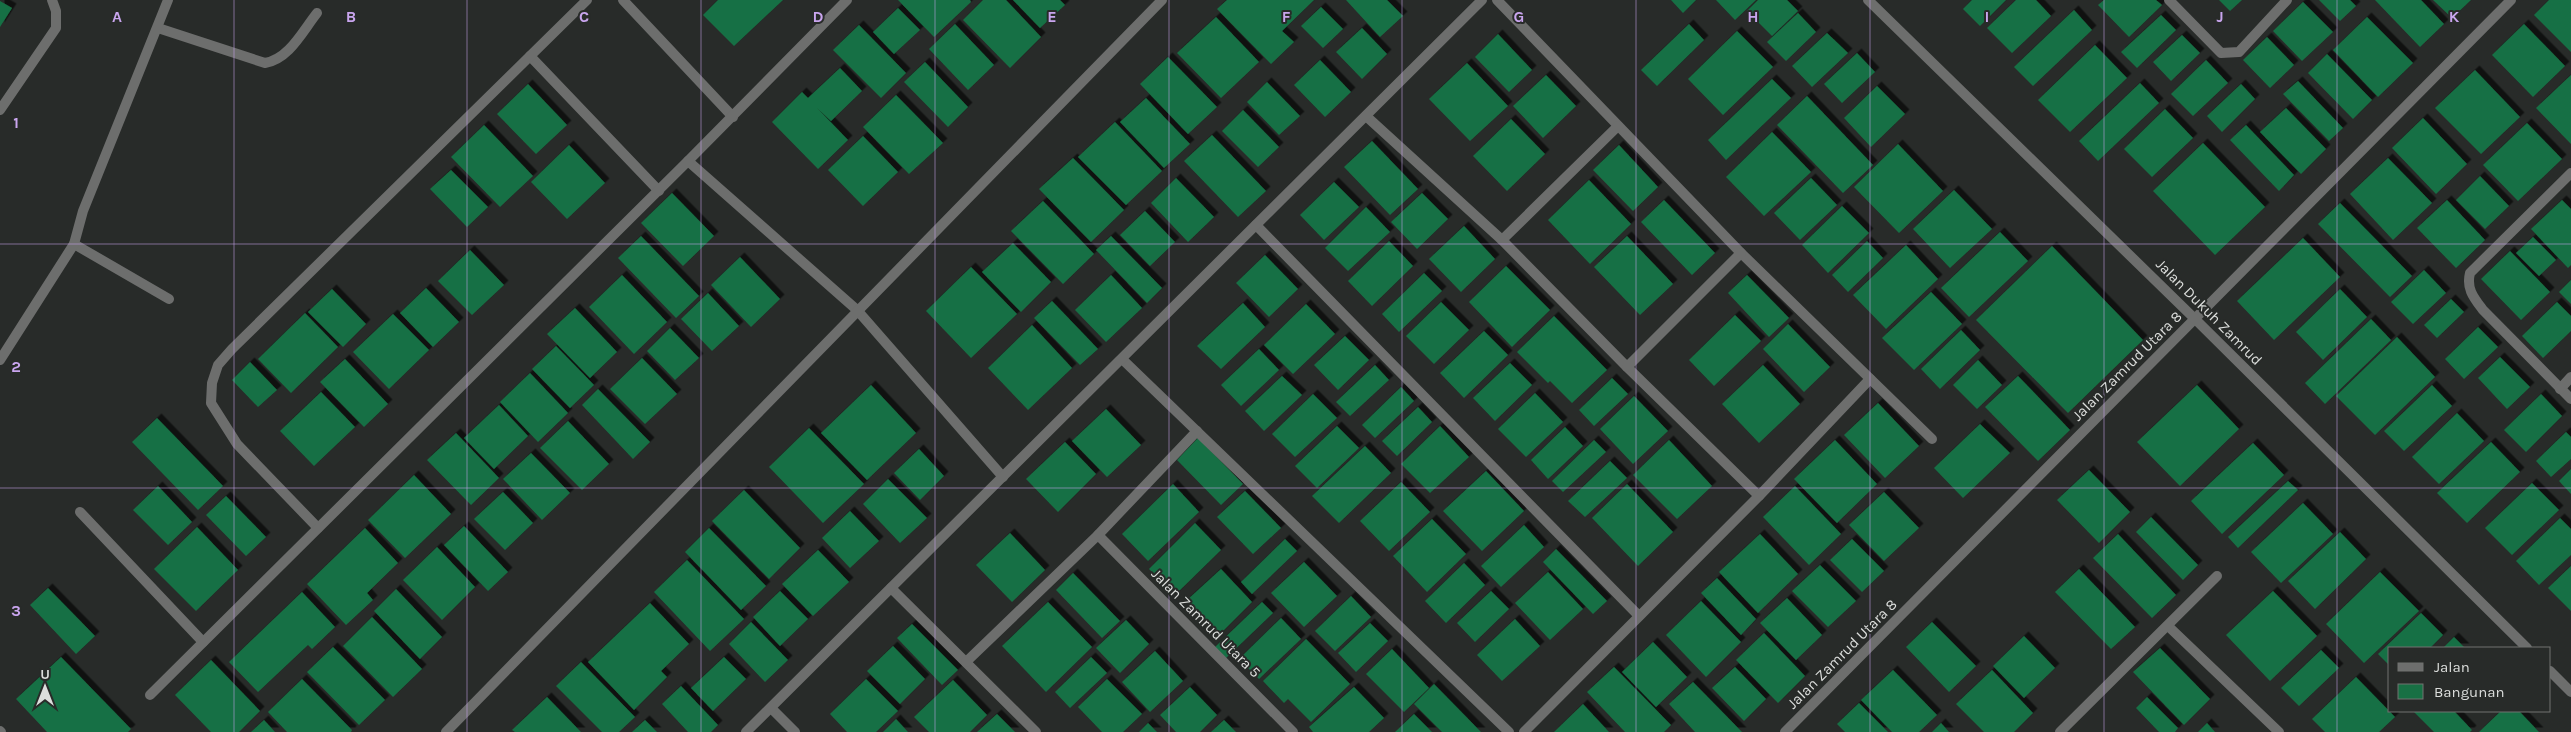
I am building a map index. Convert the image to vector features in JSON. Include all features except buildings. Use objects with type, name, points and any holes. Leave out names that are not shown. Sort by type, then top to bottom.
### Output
[{"type":"street","points":[[0,110],[56,28],[56,11],[52,0]]},
{"type":"street","points":[[0,360],[74,244],[83,211],[168,0]]},
{"type":"street","points":[[318,528],[237,444],[211,403],[212,383],[218,365],[232,348],[587,0]]},
{"type":"street","points":[[624,0],[733,117]]},
{"type":"street","points":[[150,695],[659,191],[846,0]]},
{"type":"street","points":[[446,732],[1162,0]]},
{"type":"street","points":[[746,732],[1482,0]]},
{"type":"street","points":[[1497,0],[1741,253],[1932,439]]},
{"type":"street","name":"Jalan Dukuh Zamrud","points":[[1868,0],[2195,319],[2526,647]]},
{"type":"street","points":[[2169,0],[2220,53],[2239,52],[2287,0]]},
{"type":"street","name":"Jalan Zamrud Utara 8","points":[[1785,732],[2195,319],[2248,263],[2511,0]]},
{"type":"street","points":[[158,28],[265,63],[275,61],[284,56],[317,13]]},
{"type":"street","points":[[530,56],[659,191]]},
{"type":"street","points":[[1366,116],[1502,240],[1627,367],[1760,496]]},
{"type":"street","points":[[1502,240],[1618,126]]},
{"type":"street","points":[[688,162],[857,310],[1003,477]]},
{"type":"street","points":[[2571,173],[2470,273],[2468,280],[2473,297],[2571,399]]},
{"type":"street","points":[[1256,225],[1639,616]]},
{"type":"street","points":[[74,244],[169,299]]},
{"type":"street","points":[[1627,367],[1741,253]]},
{"type":"street","points":[[1122,359],[1509,732]]},
{"type":"street","points":[[2560,389],[2571,378]]},
{"type":"street","points":[[1524,732],[1760,496],[1870,379]]},
{"type":"street","points":[[966,662],[1098,535],[1197,431]]},
{"type":"street","points":[[80,512],[203,642]]},
{"type":"street","name":"Jalan Zamrud Utara 5","points":[[1098,535],[1293,732]]},
{"type":"street","points":[[2060,732],[2217,576]]},
{"type":"street","points":[[891,588],[1036,732]]},
{"type":"street","points":[[2168,626],[2279,732]]},
{"type":"street","points":[[2551,672],[2571,692]]},
{"type":"street","points":[[771,708],[795,732]]}]
